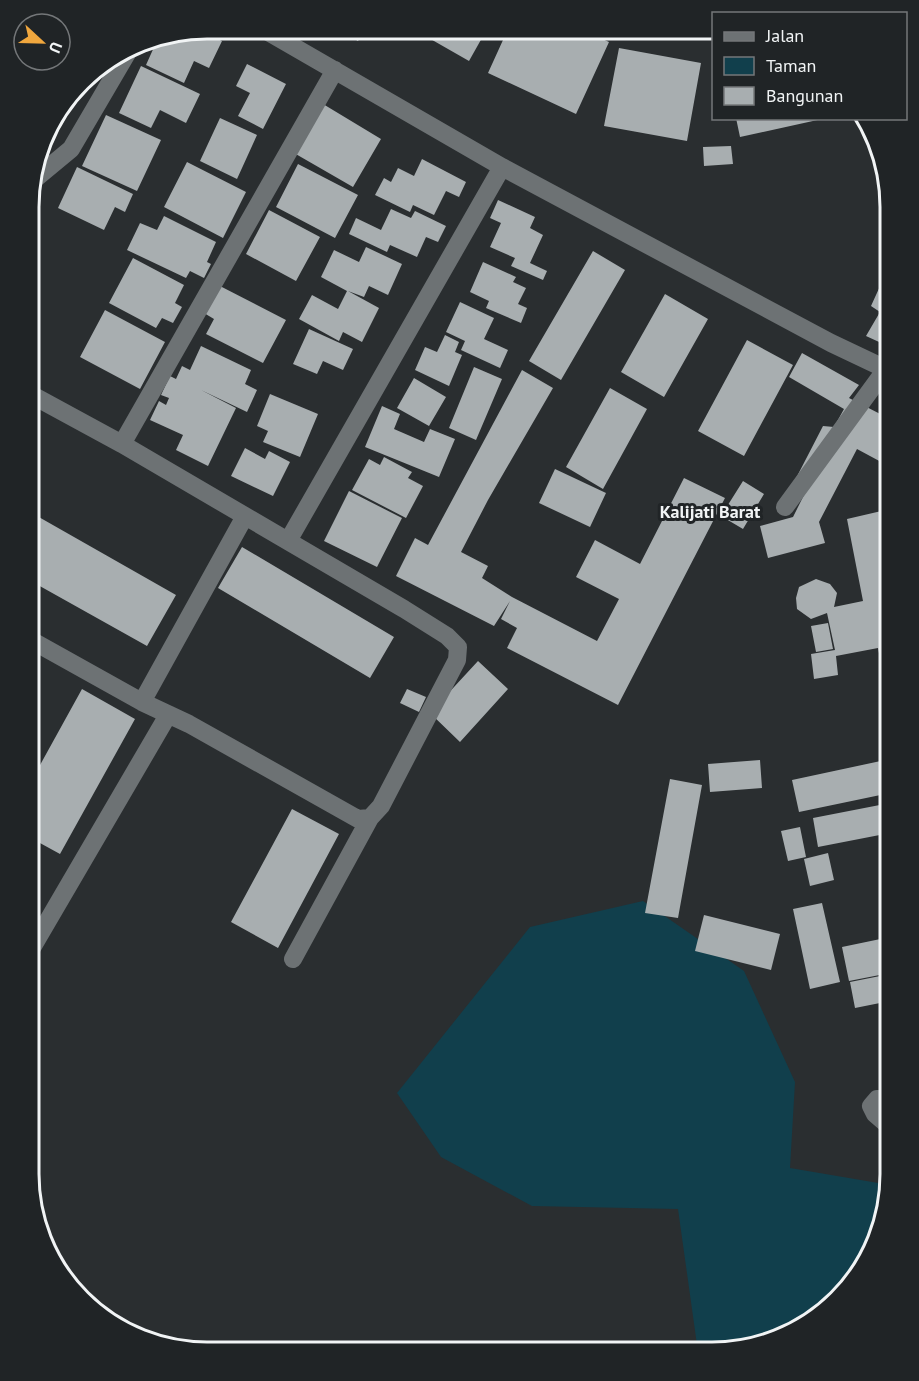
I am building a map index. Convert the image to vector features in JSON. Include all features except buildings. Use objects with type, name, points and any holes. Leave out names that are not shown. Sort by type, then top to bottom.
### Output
[{"type":"street","points":[[281,39],[502,167],[821,338],[880,366]]},
{"type":"street","points":[[43,173],[61,159],[79,139],[122,63]]},
{"type":"street","points":[[122,444],[335,70]]},
{"type":"street","points":[[288,541],[502,167]]},
{"type":"street","points":[[785,507],[880,381]]},
{"type":"street","points":[[39,399],[122,444],[404,609],[447,636],[458,647],[457,660],[381,806],[370,818],[293,959]]},
{"type":"street","points":[[142,702],[245,516]]},
{"type":"street","points":[[39,645],[142,702],[189,724],[358,819],[370,818]]},
{"type":"street","points":[[39,936],[168,715]]},
{"type":"street","points":[[880,1100],[871,1106],[880,1118]]},
{"type":"green space","points":[[643,901],[744,971],[795,1082],[790,1168],[880,1183],[871,1228],[857,1258],[831,1293],[814,1307],[796,1319],[766,1333],[734,1341],[697,1342],[678,1209],[532,1206],[441,1157],[397,1093],[530,927]]},
{"type":"district","name":"Kalijati Barat","points":[[710,512]]}]
